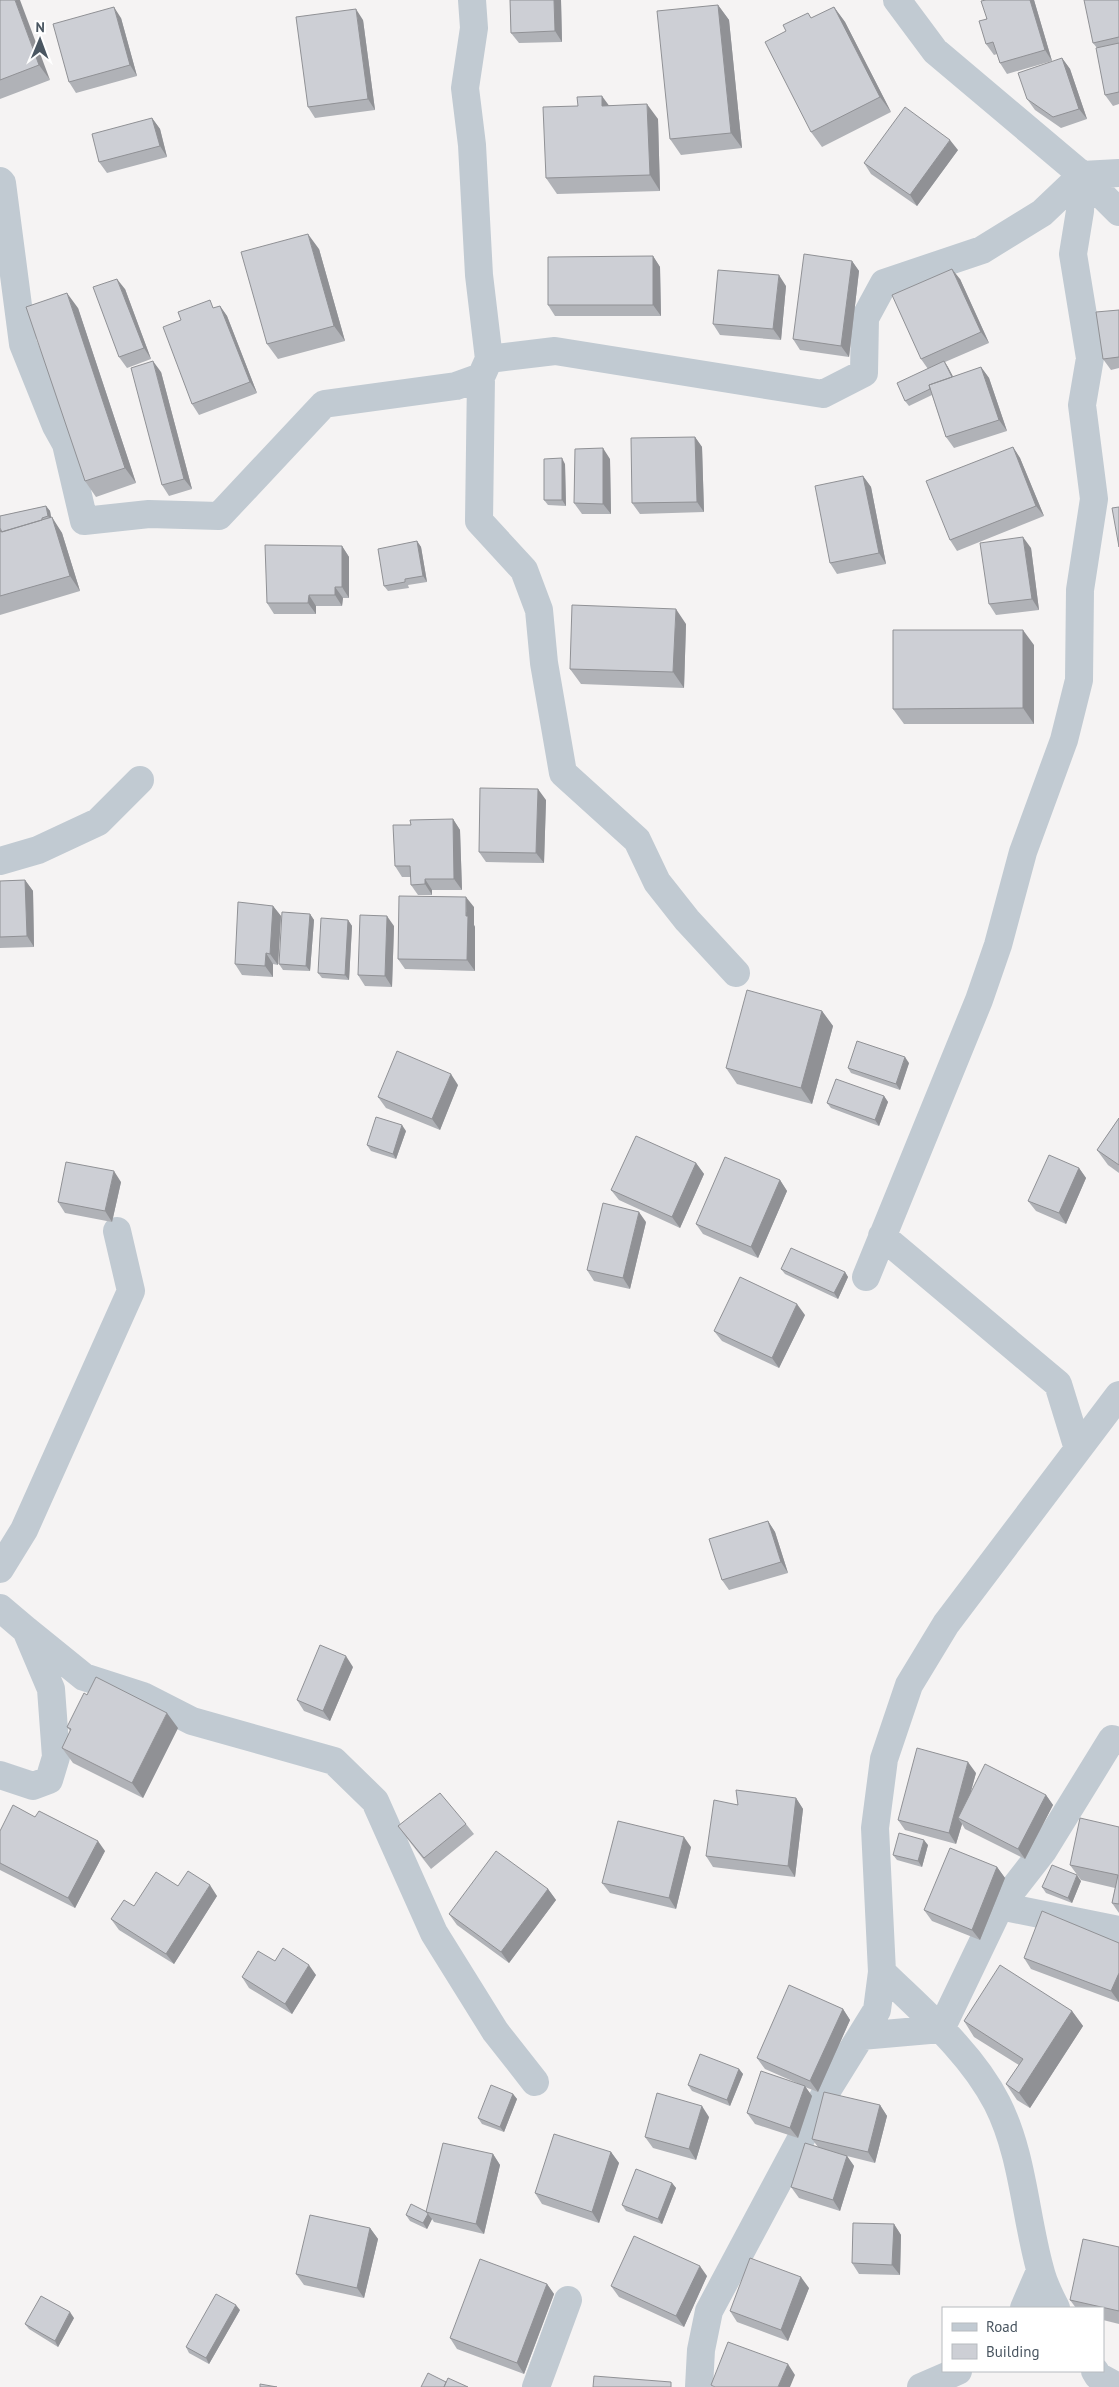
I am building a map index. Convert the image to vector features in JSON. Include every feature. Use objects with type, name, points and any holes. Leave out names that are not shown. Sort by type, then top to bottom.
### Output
[{"type":"street","points":[[472,0],[474,28],[466,88],[472,145],[485,368],[479,521],[524,570],[539,610],[544,663],[563,773],[637,840],[657,882],[687,920],[736,973]]},
{"type":"street","points":[[898,0],[935,51],[1082,175],[1119,212]]},
{"type":"street","points":[[0,181],[2,183],[24,344],[56,426],[66,444],[84,521],[149,514],[219,516],[324,404],[456,386],[485,368],[555,351],[824,394],[864,373],[865,318],[884,283],[982,250],[1042,213],[1082,175],[1119,173]]},
{"type":"street","points":[[866,1277],[989,973],[1023,852],[1064,740],[1079,680],[1080,590],[1094,499],[1082,405],[1090,358],[1073,254],[1080,211],[1082,175]]},
{"type":"street","points":[[0,861],[38,850],[98,822],[140,780]]},
{"type":"street","points":[[0,1569],[24,1530],[131,1291],[117,1231]]},
{"type":"street","points":[[882,1236],[1058,1384],[1078,1449]]},
{"type":"street","points":[[699,2387],[701,2350],[709,2311],[826,2092],[877,2010],[882,1972],[875,1828],[884,1759],[909,1686],[946,1624],[1119,1396]]},
{"type":"street","points":[[0,1608],[84,1677],[143,1696],[192,1721],[334,1761],[375,1801],[434,1933],[495,2031],[535,2082]]},
{"type":"street","points":[[0,1775],[33,1786],[49,1780],[56,1756],[51,1689],[26,1630]]},
{"type":"street","points":[[941,2029],[1000,1906],[1043,1850],[1112,1739],[1119,1741]]},
{"type":"street","points":[[1000,1906],[1119,1930]]},
{"type":"street","points":[[882,1972],[941,2029],[976,2070],[998,2104],[1014,2149],[1040,2271],[1056,2307]]},
{"type":"street","points":[[861,2036],[941,2029]]},
{"type":"street","points":[[1024,2307],[1040,2271]]},
{"type":"street","points":[[536,2387],[568,2300]]},
{"type":"street","points":[[921,2387],[956,2372]]},
{"type":"street","points":[[1096,2372],[1098,2376],[1118,2387]]},
{"type":"building","points":[[0,0],[15,0],[39,65],[0,80]]},
{"type":"building","points":[[510,0],[554,0],[555,31],[511,33]]},
{"type":"building","points":[[1030,0],[1045,50],[1000,63],[993,42],[986,44],[979,21],[987,19],[981,1]]},
{"type":"building","points":[[1084,0],[1119,0],[1119,37],[1093,43]]},
{"type":"building","points":[[718,5],[731,133],[670,139],[657,11]]},
{"type":"building","points":[[114,7],[130,65],[69,82],[53,24]]},
{"type":"building","points":[[834,7],[880,97],[811,132],[765,42],[786,31],[783,25],[808,13],[811,18]]},
{"type":"building","points":[[356,9],[368,99],[308,107],[296,17]]},
{"type":"building","points":[[1119,43],[1119,92],[1105,95],[1096,48]]},
{"type":"building","points":[[1062,58],[1079,109],[1053,117],[1027,99],[1018,73]]},
{"type":"building","points":[[602,96],[602,106],[647,104],[650,175],[546,178],[543,107],[578,106],[577,97]]},
{"type":"building","points":[[905,107],[950,140],[910,195],[864,163]]},
{"type":"building","points":[[152,118],[160,146],[99,162],[92,134]]},
{"type":"building","points":[[308,234],[334,326],[267,344],[241,252]]},
{"type":"building","points":[[804,254],[852,261],[841,346],[793,339]]},
{"type":"building","points":[[653,256],[653,305],[548,305],[548,257]]},
{"type":"building","points":[[952,269],[981,332],[921,359],[892,295]]},
{"type":"building","points":[[718,270],[779,275],[773,329],[713,324]]},
{"type":"building","points":[[117,279],[144,348],[119,357],[93,287]]},
{"type":"building","points":[[67,293],[125,468],[85,481],[26,307]]},
{"type":"building","points":[[210,300],[213,308],[220,306],[250,382],[192,404],[163,327],[181,320],[178,312]]},
{"type":"building","points":[[1119,310],[1119,357],[1103,359],[1096,312]]},
{"type":"building","points":[[153,361],[184,479],[162,485],[131,368]]},
{"type":"building","points":[[944,361],[952,377],[929,385],[930,389],[905,401],[897,383]]},
{"type":"building","points":[[981,367],[999,420],[946,437],[929,385]]},
{"type":"building","points":[[695,437],[697,502],[632,503],[631,438]]},
{"type":"building","points":[[1013,447],[1036,506],[950,540],[926,481]]},
{"type":"building","points":[[603,448],[603,504],[574,503],[575,449]]},
{"type":"building","points":[[562,458],[562,500],[544,500],[544,459]]},
{"type":"building","points":[[863,476],[879,553],[830,563],[815,486]]},
{"type":"building","points":[[46,506],[48,516],[42,518],[42,520],[2,532],[0,516]]},
{"type":"building","points":[[1119,507],[1119,547],[1112,508]]},
{"type":"building","points":[[52,517],[70,576],[0,596],[0,530],[1,532]]},
{"type":"building","points":[[1023,537],[1032,599],[989,604],[980,543]]},
{"type":"building","points":[[417,541],[423,576],[405,579],[405,582],[384,586],[378,549]]},
{"type":"building","points":[[265,545],[342,546],[342,587],[335,587],[335,595],[309,595],[308,603],[267,603]]},
{"type":"building","points":[[572,605],[676,609],[673,672],[570,669]]},
{"type":"building","points":[[893,630],[1023,630],[1023,708],[893,709]]},
{"type":"building","points":[[480,788],[538,789],[536,853],[479,852]]},
{"type":"building","points":[[453,819],[454,879],[425,879],[425,884],[411,885],[410,866],[395,866],[393,825],[411,825],[410,820]]},
{"type":"building","points":[[25,880],[27,936],[0,937],[0,881]]},
{"type":"building","points":[[399,896],[466,897],[466,916],[468,916],[467,960],[398,959]]},
{"type":"building","points":[[238,902],[273,906],[270,954],[266,953],[265,966],[235,964]]},
{"type":"building","points":[[282,912],[310,914],[306,966],[279,964]]},
{"type":"building","points":[[360,915],[387,916],[385,976],[358,975]]},
{"type":"building","points":[[321,918],[348,920],[345,975],[318,973]]},
{"type":"building","points":[[747,990],[822,1011],[801,1088],[726,1068]]},
{"type":"building","points":[[857,1041],[905,1057],[896,1084],[848,1068]]},
{"type":"building","points":[[397,1051],[451,1074],[432,1119],[378,1097]]},
{"type":"building","points":[[836,1079],[884,1096],[875,1120],[827,1103]]},
{"type":"building","points":[[376,1117],[402,1125],[393,1154],[367,1145]]},
{"type":"building","points":[[1119,1118],[1119,1165],[1097,1150]]},
{"type":"building","points":[[636,1136],[696,1163],[672,1217],[611,1190]]},
{"type":"building","points":[[1049,1155],[1079,1168],[1059,1213],[1028,1201]]},
{"type":"building","points":[[725,1157],[780,1180],[751,1247],[696,1224]]},
{"type":"building","points":[[66,1162],[114,1171],[105,1211],[58,1202]]},
{"type":"building","points":[[603,1203],[639,1212],[623,1278],[587,1270]]},
{"type":"building","points":[[791,1248],[845,1272],[834,1293],[781,1269]]},
{"type":"building","points":[[740,1277],[797,1304],[772,1358],[714,1331]]},
{"type":"building","points":[[768,1521],[781,1562],[722,1580],[709,1539]]},
{"type":"building","points":[[320,1645],[346,1656],[323,1711],[297,1700]]},
{"type":"building","points":[[96,1677],[167,1713],[132,1783],[62,1748],[71,1729],[67,1727],[84,1693],[87,1695]]},
{"type":"building","points":[[917,1748],[968,1762],[949,1833],[898,1820]]},
{"type":"building","points":[[985,1764],[1046,1795],[1018,1849],[958,1818]]},
{"type":"building","points":[[736,1790],[796,1798],[788,1866],[706,1856],[714,1800],[738,1805]]},
{"type":"building","points":[[440,1793],[466,1824],[424,1858],[398,1826]]},
{"type":"building","points":[[13,1805],[35,1817],[39,1811],[98,1841],[68,1898],[0,1863],[0,1831]]},
{"type":"building","points":[[1080,1818],[1119,1827],[1119,1904],[1112,1903],[1118,1875],[1070,1865]]},
{"type":"building","points":[[618,1821],[684,1837],[669,1898],[602,1883]]},
{"type":"building","points":[[899,1833],[924,1840],[918,1861],[893,1855]]},
{"type":"building","points":[[950,1848],[997,1867],[972,1930],[924,1910]]},
{"type":"building","points":[[496,1851],[548,1889],[501,1952],[449,1914]]},
{"type":"building","points":[[1052,1865],[1077,1875],[1068,1898],[1042,1887]]},
{"type":"building","points":[[188,1871],[210,1885],[166,1954],[111,1919],[124,1900],[134,1906],[156,1872],[178,1886]]},
{"type":"building","points":[[1042,1911],[1119,1943],[1119,1973],[1111,1991],[1024,1958]]},
{"type":"building","points":[[283,1948],[309,1965],[285,2004],[242,1977],[258,1951],[275,1961]]},
{"type":"building","points":[[1000,1965],[1072,2011],[1019,2093],[1006,2084],[1023,2059],[964,2021]]},
{"type":"building","points":[[789,1985],[843,2009],[810,2081],[757,2058]]},
{"type":"building","points":[[700,2054],[739,2069],[727,2100],[688,2085]]},
{"type":"building","points":[[761,2071],[805,2086],[790,2128],[747,2113]]},
{"type":"building","points":[[491,2085],[513,2094],[500,2127],[478,2118]]},
{"type":"building","points":[[824,2092],[880,2105],[868,2152],[812,2139]]},
{"type":"building","points":[[657,2093],[702,2106],[689,2149],[645,2137]]},
{"type":"building","points":[[554,2134],[611,2152],[592,2212],[535,2193]]},
{"type":"building","points":[[443,2143],[493,2154],[476,2224],[426,2212]]},
{"type":"building","points":[[805,2143],[847,2156],[833,2200],[791,2187]]},
{"type":"building","points":[[636,2169],[672,2183],[658,2219],[622,2205]]},
{"type":"building","points":[[411,2204],[427,2212],[428,2214],[423,2223],[406,2215]]},
{"type":"building","points":[[310,2215],[370,2228],[357,2288],[296,2274]]},
{"type":"building","points":[[853,2223],[894,2224],[892,2265],[852,2263]]},
{"type":"building","points":[[634,2236],[700,2266],[676,2316],[611,2286]]},
{"type":"building","points":[[1083,2239],[1119,2247],[1119,2311],[1070,2300]]},
{"type":"building","points":[[750,2258],[801,2277],[781,2330],[730,2311]]},
{"type":"building","points":[[480,2259],[547,2284],[517,2363],[450,2338]]},
{"type":"building","points":[[216,2294],[236,2305],[206,2358],[186,2347]]},
{"type":"building","points":[[41,2296],[70,2312],[55,2341],[25,2324]]},
{"type":"building","points":[[728,2342],[788,2364],[778,2387],[715,2387],[711,2385]]},
{"type":"building","points":[[428,2373],[446,2382],[444,2387],[421,2387]]},
{"type":"building","points":[[594,2376],[671,2382],[671,2387],[593,2387]]},
{"type":"building","points":[[448,2378],[468,2387],[444,2387]]},
{"type":"building","points":[[260,2384],[277,2387],[260,2387]]}]
